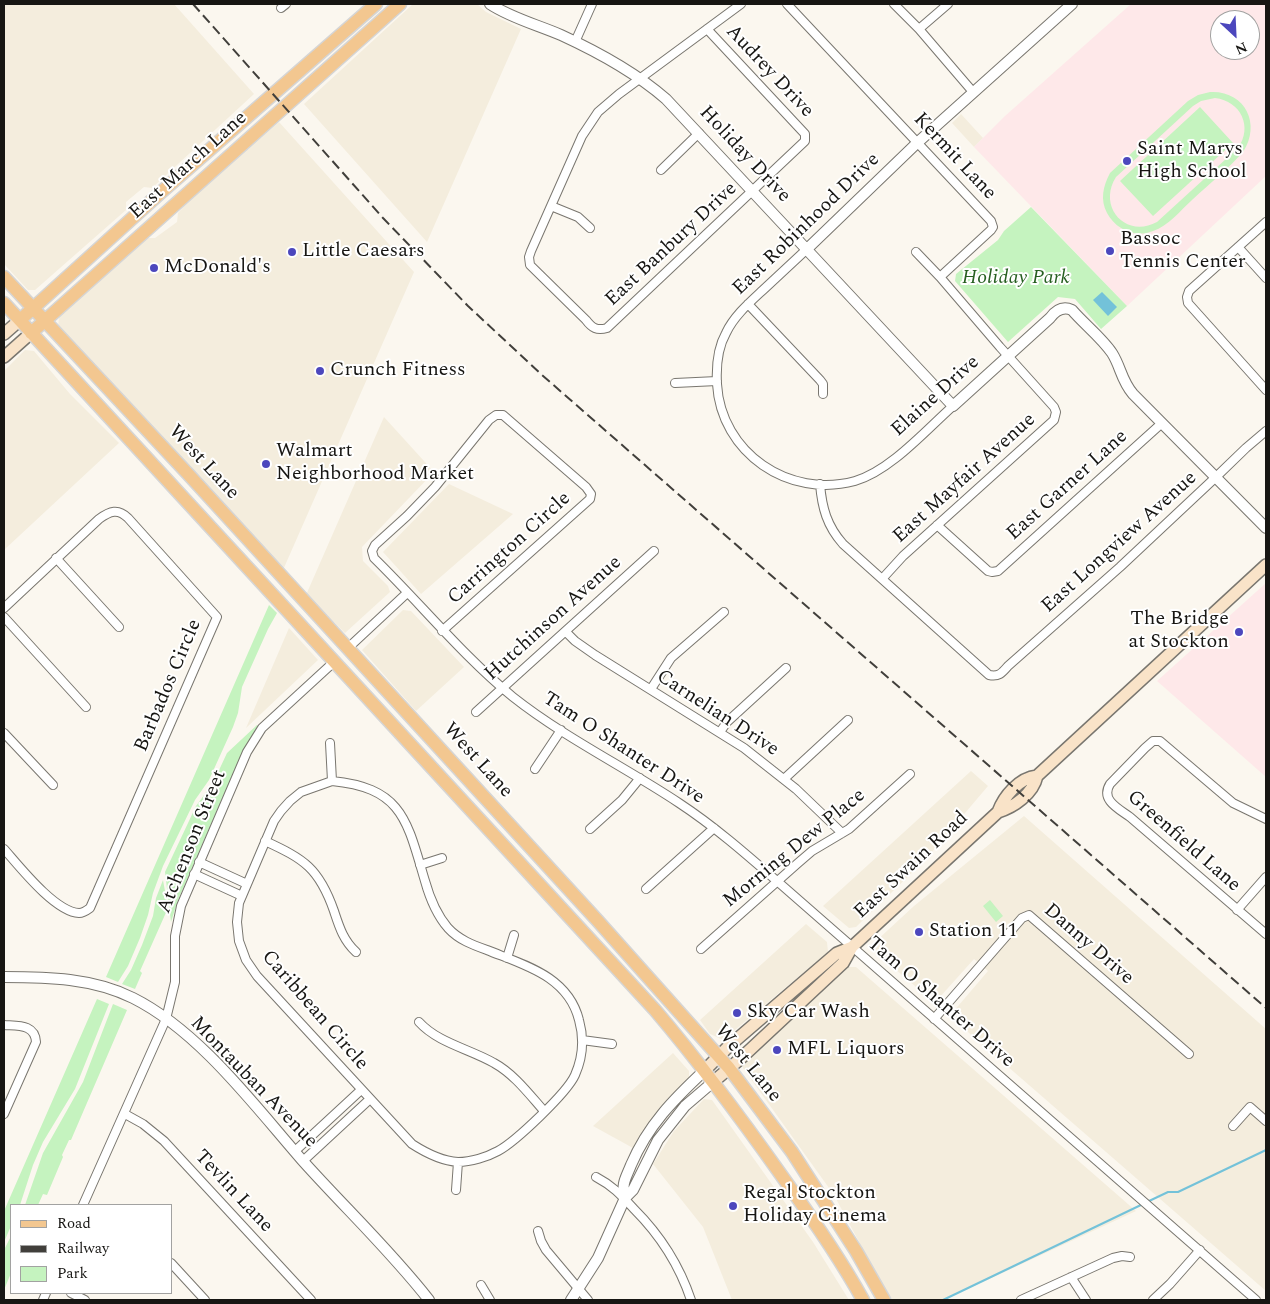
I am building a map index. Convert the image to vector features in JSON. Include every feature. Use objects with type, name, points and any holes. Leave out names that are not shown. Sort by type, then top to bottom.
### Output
[{"type":"main road","name":"East March Lane","points":[[4,334],[159,194],[376,4]]},
{"type":"main road","name":"East March Lane","points":[[4,357],[400,4]]},
{"type":"main road","name":"West Lane","points":[[4,277],[348,648],[730,1068],[792,1152],[856,1250],[884,1300]]},
{"type":"main road","name":"West Lane","points":[[4,303],[655,1010],[705,1070],[810,1216],[863,1300]]},
{"type":"main road","name":"East Swain Road","points":[[713,1082],[843,963],[852,947],[998,812],[1012,808],[1035,785],[1037,776],[1266,565]]},
{"type":"main road","name":"East Swain Road","points":[[705,1070],[837,953],[852,947]]},
{"type":"street","name":"Holiday Drive","points":[[490,4],[506,13],[575,42],[622,66],[666,99],[953,406]]},
{"type":"street","points":[[575,42],[592,4]]},
{"type":"street","points":[[590,228],[578,217],[550,206],[582,136],[591,121],[606,105],[640,78],[741,4]]},
{"type":"street","name":"Kermit Lane","points":[[787,4],[990,219],[993,227],[940,277]]},
{"type":"street","points":[[894,4],[919,29],[973,92]]},
{"type":"street","points":[[919,29],[948,4]]},
{"type":"street","name":"East Robinhood Drive","points":[[820,484],[805,483],[786,478],[768,469],[751,457],[736,439],[726,422],[718,395],[718,356],[726,330],[748,304],[917,143],[1072,4]]},
{"type":"street","name":"Audrey Drive","points":[[707,29],[806,137]]},
{"type":"street","points":[[661,170],[699,133]]},
{"type":"street","name":"East Banbury Drive","points":[[550,206],[529,258],[530,265],[592,327],[599,330],[607,328],[804,144],[806,137]]},
{"type":"street","points":[[1266,222],[1189,291],[1187,298],[1188,303],[1266,390]]},
{"type":"street","points":[[1238,247],[1266,278]]},
{"type":"street","points":[[916,252],[1008,356]]},
{"type":"street","points":[[748,304],[820,380],[823,384],[823,394]]},
{"type":"street","name":"Elaine Drive","points":[[820,484],[846,483],[875,473],[892,461],[1050,318],[1053,313],[1062,308],[1072,310],[1109,349],[1128,388],[1162,423]]},
{"type":"street","name":"East Mayfair Avenue","points":[[882,579],[937,525],[1054,420],[1056,416],[1054,407],[1008,356]]},
{"type":"street","points":[[675,383],[717,382]]},
{"type":"street","name":"Carrington Circle","points":[[373,548],[435,486],[489,420],[496,415],[506,417],[589,491],[591,494],[589,501],[442,631]]},
{"type":"street","points":[[1162,423],[1266,528]]},
{"type":"street","name":"East Garner Lane","points":[[937,525],[988,571],[998,571],[1162,423]]},
{"type":"street","name":"East Longview Avenue","points":[[882,579],[989,675],[1001,674],[1120,567],[1266,431]]},
{"type":"street","points":[[820,484],[823,509],[832,531],[843,544],[882,579]]},
{"type":"street","name":"Barbados Circle","points":[[4,608],[56,558],[108,513],[116,511],[122,512],[217,616],[90,908],[84,912],[77,913],[64,908],[52,900],[4,849]]},
{"type":"street","name":"Tam O Shanter Drive","points":[[373,548],[372,554],[374,558],[442,631],[502,687],[561,730],[640,778],[714,828],[778,881],[1256,1300]]},
{"type":"street","name":"Hutchinson Avenue","points":[[476,712],[654,551]]},
{"type":"street","points":[[56,558],[119,627]]},
{"type":"street","points":[[348,648],[408,593]]},
{"type":"street","points":[[651,689],[667,662],[724,612]]},
{"type":"street","points":[[4,617],[86,707]]},
{"type":"street","name":"Carnelian Drive","points":[[566,632],[595,655],[744,748],[784,779],[842,833]]},
{"type":"street","name":"Atchenson Street","points":[[83,1204],[166,1019],[175,982],[176,924],[181,906],[247,752],[256,735],[335,661]]},
{"type":"street","points":[[720,732],[727,722],[786,668]]},
{"type":"street","points":[[784,779],[848,720]]},
{"type":"street","points":[[535,769],[561,730]]},
{"type":"street","points":[[4,733],[53,785]]},
{"type":"street","name":"Greenfield Lane","points":[[1266,819],[1233,803],[1160,740],[1156,740],[1145,748],[1110,784],[1106,791],[1106,795],[1112,803],[1266,934]]},
{"type":"street","points":[[330,743],[332,781]]},
{"type":"street","name":"Morning Dew Place","points":[[701,949],[812,851],[842,833],[910,774]]},
{"type":"street","points":[[590,829],[622,800],[640,778]]},
{"type":"street","name":"Caribbean Circle","points":[[332,781],[366,787],[391,802],[401,813],[410,830],[432,905],[448,928],[468,943],[547,975],[563,989],[576,1010],[583,1049],[575,1074],[569,1085],[510,1143],[498,1151],[476,1159],[458,1162],[432,1155],[412,1144],[257,976],[246,960],[239,941],[236,922],[242,896],[274,821],[290,800],[312,787],[332,781]]},
{"type":"street","points":[[646,889],[714,828]]},
{"type":"street","points":[[265,841],[298,857],[317,874],[329,898],[343,935],[356,952]]},
{"type":"street","points":[[420,865],[442,858]]},
{"type":"street","points":[[199,862],[247,884]]},
{"type":"street","points":[[194,874],[242,896]]},
{"type":"street","points":[[1237,910],[1266,877]]},
{"type":"street","name":"Danny Drive","points":[[934,1018],[1022,918],[1029,914],[1189,1054]]},
{"type":"street","points":[[507,958],[514,935]]},
{"type":"street","name":"Montauban Avenue","points":[[4,977],[62,979],[98,985],[132,997],[166,1019],[207,1054],[303,1161],[399,1263],[429,1300]]},
{"type":"street","points":[[419,1022],[429,1032],[506,1070],[544,1111]]},
{"type":"street","points":[[4,1025],[23,1026],[31,1029],[36,1034],[36,1042],[4,1113]]},
{"type":"street","points":[[582,1040],[612,1044]]},
{"type":"street","name":"East Swain Road","points":[[624,1198],[622,1187],[639,1146],[675,1098],[705,1070]]},
{"type":"street","name":"East Swain Road","points":[[572,1300],[598,1258],[624,1198],[633,1190],[658,1140],[685,1106],[713,1082]]},
{"type":"street","name":"Caribbean Circle","points":[[295,1151],[361,1090]]},
{"type":"street","name":"Caribbean Circle","points":[[303,1161],[370,1099]]},
{"type":"street","points":[[1233,1126],[1250,1107],[1266,1121]]},
{"type":"street","name":"Tevlin Lane","points":[[125,1114],[143,1124],[164,1141],[311,1300]]},
{"type":"street","points":[[456,1190],[458,1162]]},
{"type":"street","points":[[596,1177],[612,1186],[646,1221],[666,1246],[681,1273],[691,1300]]},
{"type":"street","points":[[538,1231],[546,1250],[588,1300]]},
{"type":"street","points":[[1153,1300],[1200,1250]]},
{"type":"street","points":[[1021,1300],[1113,1258],[1130,1257]]},
{"type":"street","points":[[172,1264],[205,1300]]},
{"type":"street","points":[[1072,1277],[1086,1300]]},
{"type":"street","points":[[481,1285],[490,1300]]},
{"type":"street","points":[[73,1294],[85,1300]]},
{"type":"shaded area","points":[[4,4],[174,4],[254,94],[152,188],[144,187],[126,202],[126,210],[35,290],[28,290],[4,264]]},
{"type":"shaded area","points":[[413,4],[477,4],[486,12],[521,29],[427,242],[304,104]]},
{"type":"shaded area","name":"Saint Marys High School","points":[[1131,4],[1266,4],[1266,176],[1127,306],[974,147],[1005,116]]},
{"type":"shaded area","points":[[961,114],[983,138],[974,147],[952,123]]},
{"type":"shaded area","points":[[279,122],[414,272],[283,570],[58,328],[59,317],[146,238],[155,238],[177,222],[178,213],[197,192]]},
{"type":"shaded area","points":[[25,350],[34,351],[70,394],[119,443],[4,550],[4,371]]},
{"type":"shaded area","points":[[384,417],[434,472],[362,547],[363,561],[388,586],[390,592],[345,633],[306,595]]},
{"type":"shaded area","points":[[449,484],[513,514],[421,594],[383,552]]},
{"type":"shaded area","name":"The Bridge at Stockton","points":[[1266,583],[1266,777],[1157,681]]},
{"type":"shaded area","points":[[403,610],[411,611],[464,667],[416,711],[362,650]]},
{"type":"shaded area","points":[[289,628],[318,660],[246,728]]},
{"type":"shaded area","points":[[971,771],[988,786],[926,859],[856,927],[849,928],[823,906]]},
{"type":"shaded area","points":[[1024,816],[1266,1029],[1266,1291],[953,1019],[953,1012],[988,971],[974,959],[939,998],[929,998],[875,952],[875,942],[914,906]]},
{"type":"shaded area","points":[[806,924],[827,942],[828,952],[723,1040],[710,1034],[700,1020]]},
{"type":"shaded area","points":[[848,967],[856,967],[1136,1211],[944,1300],[890,1300],[834,1195],[743,1068],[743,1062]]},
{"type":"shaded area","points":[[673,1053],[689,1071],[689,1080],[657,1112],[633,1148],[593,1126]]},
{"type":"shaded area","points":[[704,1099],[712,1100],[813,1242],[849,1300],[732,1300],[703,1227],[653,1164],[674,1131]]},
{"type":"green space","points":[[1210,92],[1222,93],[1232,96],[1240,102],[1250,120],[1251,130],[1243,152],[1159,229],[1140,234],[1121,228],[1107,213],[1103,198],[1104,188],[1110,173],[1188,101],[1198,95]],"holes":[[[1215,98],[1232,104],[1242,116],[1244,132],[1238,148],[1157,222],[1146,226],[1135,226],[1125,223],[1112,209],[1110,199],[1111,188],[1116,177],[1193,106],[1201,101]]]},
{"type":"green space","points":[[1200,107],[1233,143],[1153,216],[1120,181]]},
{"type":"green space","name":"Holiday Park","points":[[1031,207],[1127,306],[1101,329],[1075,299],[1058,297],[1008,342],[955,281],[956,274],[998,240],[1004,231]]},
{"type":"green space","points":[[269,605],[277,613],[242,687],[238,713],[233,727],[209,780],[195,800],[163,866],[140,938],[128,966],[118,982],[106,977]]},
{"type":"green space","points":[[257,725],[242,753],[178,900],[171,922],[165,872],[196,806],[213,783],[227,753]]},
{"type":"green space","points":[[163,880],[168,908],[140,971],[142,973],[135,989],[122,984],[131,970],[142,945],[153,916],[156,898]]},
{"type":"green space","points":[[990,900],[1003,916],[996,922],[983,906]]},
{"type":"green space","points":[[97,999],[109,1004],[75,1089],[43,1142],[20,1204],[10,1204],[10,1228],[4,1242],[4,1211]]},
{"type":"green space","points":[[113,1004],[127,1010],[71,1140],[69,1140],[62,1155],[63,1157],[47,1195],[43,1194],[38,1204],[25,1204],[43,1153],[83,1082]]},
{"type":"green space","points":[[10,1238],[10,1275],[4,1290],[4,1250]]},
{"type":"water","points":[[1102,292],[1117,307],[1108,316],[1093,300]]},
{"type":"waterway","points":[[1147,1202],[1168,1192],[1178,1192],[1266,1150]]},
{"type":"waterway","points":[[943,1300],[1143,1204]]},
{"type":"railway","points":[[193,4],[383,218],[468,306],[542,375],[1266,1008]]},
{"type":"place","name":"Saint Marys High School","points":[[1127,161]]},
{"type":"place","name":"Bassoc Tennis Center","points":[[1110,251]]},
{"type":"place","name":"Little Caesars","points":[[292,252]]},
{"type":"place","name":"McDonald's","points":[[154,268]]},
{"type":"place","name":"Crunch Fitness","points":[[320,371]]},
{"type":"place","name":"Walmart Neighborhood Market","points":[[266,464]]},
{"type":"place","name":"The Bridge at Stockton","points":[[1239,632]]},
{"type":"place","name":"Station 11","points":[[919,932]]},
{"type":"place","name":"Sky Car Wash","points":[[737,1013]]},
{"type":"place","name":"MFL Liquors","points":[[777,1050]]},
{"type":"place","name":"Regal Stockton Holiday Cinema","points":[[733,1206]]}]
